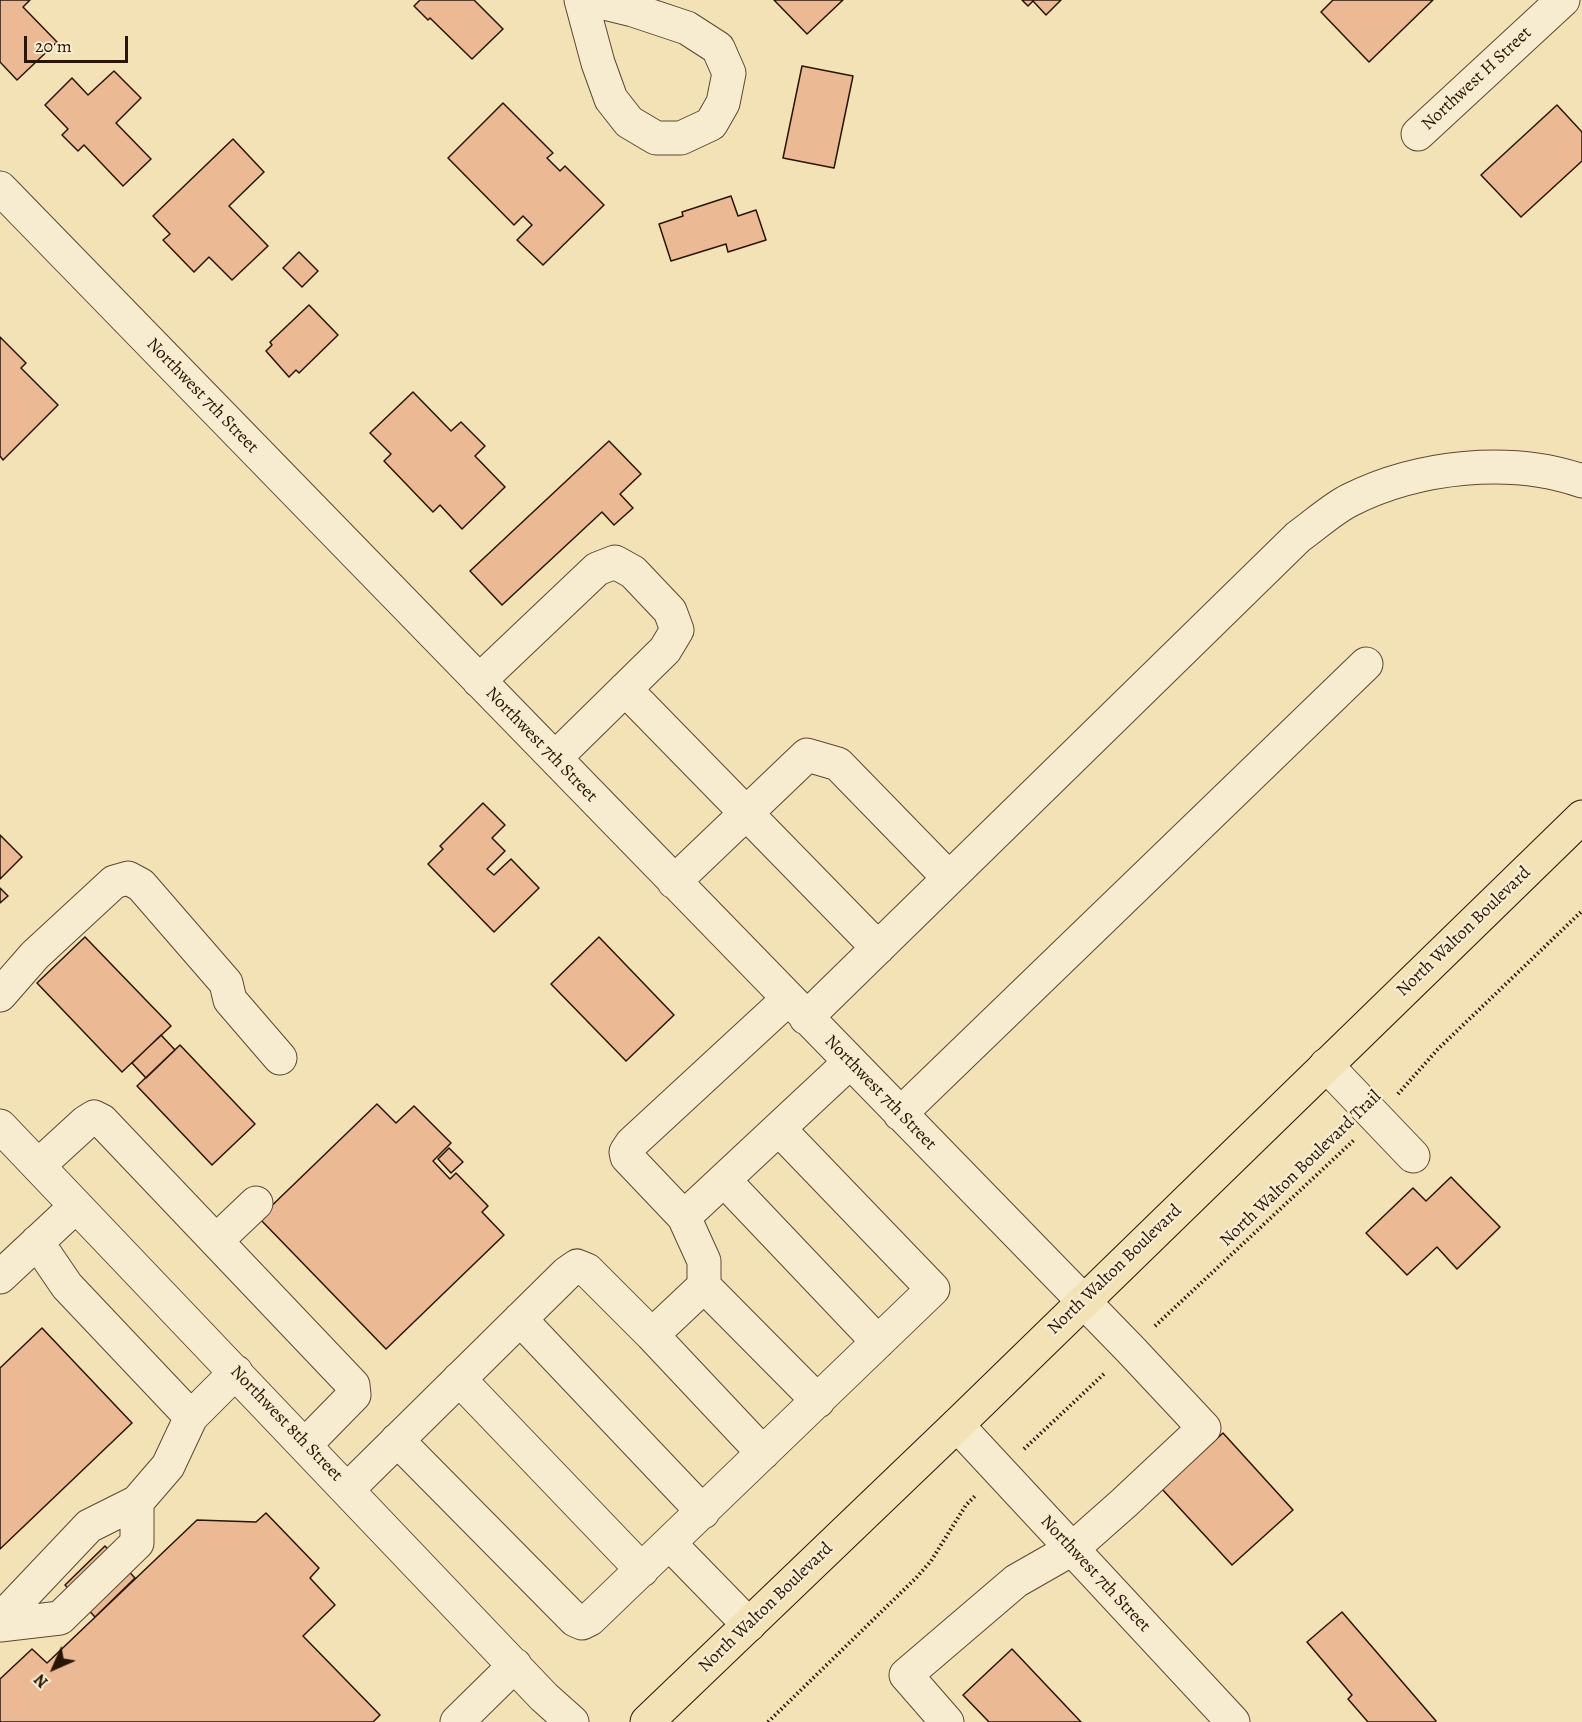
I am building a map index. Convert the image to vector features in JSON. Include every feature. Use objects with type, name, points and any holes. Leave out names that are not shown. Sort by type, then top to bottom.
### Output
[{"type":"main road","name":"North Walton Boulevard","points":[[647,1722],[957,1425],[1582,817]]},
{"type":"street","points":[[581,0],[598,63],[611,99],[629,122],[656,138],[681,138],[711,124],[723,103],[729,73],[718,48],[687,28],[633,10],[592,0]]},
{"type":"street","name":"Northwest H Street","points":[[1418,134],[1563,0]]},
{"type":"street","name":"Northwest 7th Street","points":[[0,188],[1130,1349],[1204,1428],[1125,1503],[1072,1549]]},
{"type":"street","points":[[818,1401],[704,1286],[704,1261],[684,1217],[627,1158],[626,1152],[632,1143],[797,1009],[878,948],[1298,537],[1349,500],[1410,477],[1472,467],[1528,469],[1568,476],[1582,481]]},
{"type":"street","points":[[479,681],[597,568],[615,562],[633,572],[670,611],[677,630],[665,650],[555,758]]},
{"type":"street","points":[[900,1114],[1366,664]]},
{"type":"street","points":[[625,689],[878,948]]},
{"type":"street","points":[[674,882],[807,755],[838,764],[949,878]]},
{"type":"street","points":[[0,995],[35,955],[114,882],[128,878],[141,885],[226,983],[230,999],[280,1058]]},
{"type":"street","points":[[684,1217],[850,1062]]},
{"type":"street","points":[[1326,1065],[1413,1156]]},
{"type":"street","points":[[38,1166],[86,1122],[94,1117],[102,1121],[352,1385],[354,1395],[305,1445]]},
{"type":"street","name":"Northwest 8th Street","points":[[0,1126],[544,1697],[572,1722]]},
{"type":"street","points":[[397,1440],[575,1620],[582,1623],[590,1619],[933,1289],[778,1129]]},
{"type":"street","points":[[724,1180],[878,1342]]},
{"type":"street","points":[[216,1241],[256,1203]]},
{"type":"street","points":[[0,1277],[76,1206]]},
{"type":"street","points":[[37,1242],[67,1286],[191,1417]]},
{"type":"street","points":[[348,1489],[567,1273],[577,1266],[587,1270],[652,1335],[763,1453]]},
{"type":"street","points":[[652,1335],[704,1286]]},
{"type":"street","points":[[520,1319],[703,1512]]},
{"type":"street","points":[[0,1620],[89,1526],[136,1502],[168,1466],[191,1417],[236,1372]]},
{"type":"street","points":[[459,1379],[642,1570]]},
{"type":"street","name":"Northwest 7th Street","points":[[957,1425],[1233,1722]]},
{"type":"street","points":[[0,1625],[60,1618],[137,1542],[136,1502]]},
{"type":"street","points":[[670,1544],[749,1625]]},
{"type":"street","points":[[947,1722],[906,1675],[1016,1581],[1072,1549]]},
{"type":"street","points":[[457,1722],[514,1665]]},
{"type":"path","name":"North Walton Boulevard Trail","points":[[1033,1440],[1377,1118],[1438,1049],[1582,911]]},
{"type":"path","points":[[768,1722],[916,1578],[931,1561],[966,1505]]},
{"type":"building","points":[[0,0],[30,0],[23,7],[57,42],[17,80],[0,62]]},
{"type":"building","points":[[420,0],[474,0],[503,29],[472,59],[430,18],[428,20],[414,6]]},
{"type":"building","points":[[774,0],[843,0],[807,34]]},
{"type":"building","points":[[1022,0],[1061,0],[1046,15],[1033,1],[1028,6]]},
{"type":"building","points":[[1333,0],[1433,0],[1369,62],[1321,12]]},
{"type":"building","points":[[802,66],[853,76],[834,168],[783,158]]},
{"type":"building","points":[[114,71],[141,98],[116,123],[151,159],[123,186],[84,145],[78,151],[62,135],[68,129],[45,105],[72,78],[88,95]]},
{"type":"building","points":[[503,103],[553,153],[547,158],[560,171],[565,166],[604,205],[543,265],[517,240],[532,225],[523,216],[514,225],[448,158]]},
{"type":"building","points":[[1557,105],[1582,132],[1582,161],[1521,217],[1481,175]]},
{"type":"building","points":[[233,139],[264,172],[229,206],[268,246],[232,280],[209,257],[194,272],[163,240],[170,234],[153,216]]},
{"type":"building","points":[[731,196],[738,216],[756,210],[766,240],[728,252],[726,244],[671,261],[659,224],[683,216],[682,212]]},
{"type":"building","points":[[299,252],[318,271],[302,287],[283,268]]},
{"type":"building","points":[[309,305],[338,335],[299,373],[296,370],[289,377],[266,351],[272,345],[270,342]]},
{"type":"building","points":[[0,337],[26,363],[21,368],[58,405],[3,460],[0,456]]},
{"type":"building","points":[[413,392],[451,431],[461,422],[485,446],[475,456],[505,487],[462,529],[440,505],[433,512],[384,461],[391,454],[370,433]]},
{"type":"building","points":[[609,441],[641,474],[620,494],[633,508],[614,525],[602,512],[502,605],[470,571]]},
{"type":"building","points":[[483,803],[505,825],[492,838],[505,851],[487,869],[494,875],[511,859],[539,888],[494,932],[428,864],[443,849],[440,846]]},
{"type":"building","points":[[0,835],[22,857],[0,879]]},
{"type":"building","points":[[0,888],[8,896],[0,903]]},
{"type":"building","points":[[85,937],[171,1026],[122,1072],[37,983]]},
{"type":"building","points":[[599,937],[674,1015],[626,1061],[551,984]]},
{"type":"building","points":[[161,1035],[175,1050],[146,1078],[132,1063]]},
{"type":"building","points":[[180,1045],[255,1124],[212,1165],[137,1086]]},
{"type":"building","points":[[377,1104],[396,1123],[414,1106],[451,1143],[433,1161],[450,1179],[456,1173],[488,1206],[482,1212],[504,1235],[386,1349],[259,1218]]},
{"type":"building","points":[[449,1148],[463,1162],[451,1173],[438,1159]]},
{"type":"building","points":[[1451,1177],[1500,1227],[1457,1269],[1437,1247],[1407,1275],[1366,1233],[1413,1188],[1426,1201]]},
{"type":"building","points":[[42,1328],[132,1423],[0,1549],[0,1368]]},
{"type":"building","points":[[1223,1433],[1293,1510],[1232,1565],[1162,1489]]},
{"type":"building","points":[[266,1513],[319,1568],[310,1578],[335,1605],[303,1636],[380,1715],[373,1722],[0,1722],[0,1679],[32,1649],[47,1663],[197,1520],[256,1522]]},
{"type":"building","points":[[105,1546],[135,1578],[95,1617],[65,1585]]},
{"type":"building","points":[[1342,1612],[1435,1722],[1368,1722],[1348,1699],[1352,1695],[1307,1642]]},
{"type":"building","points":[[1012,1649],[1081,1722],[989,1722],[963,1695]]}]
